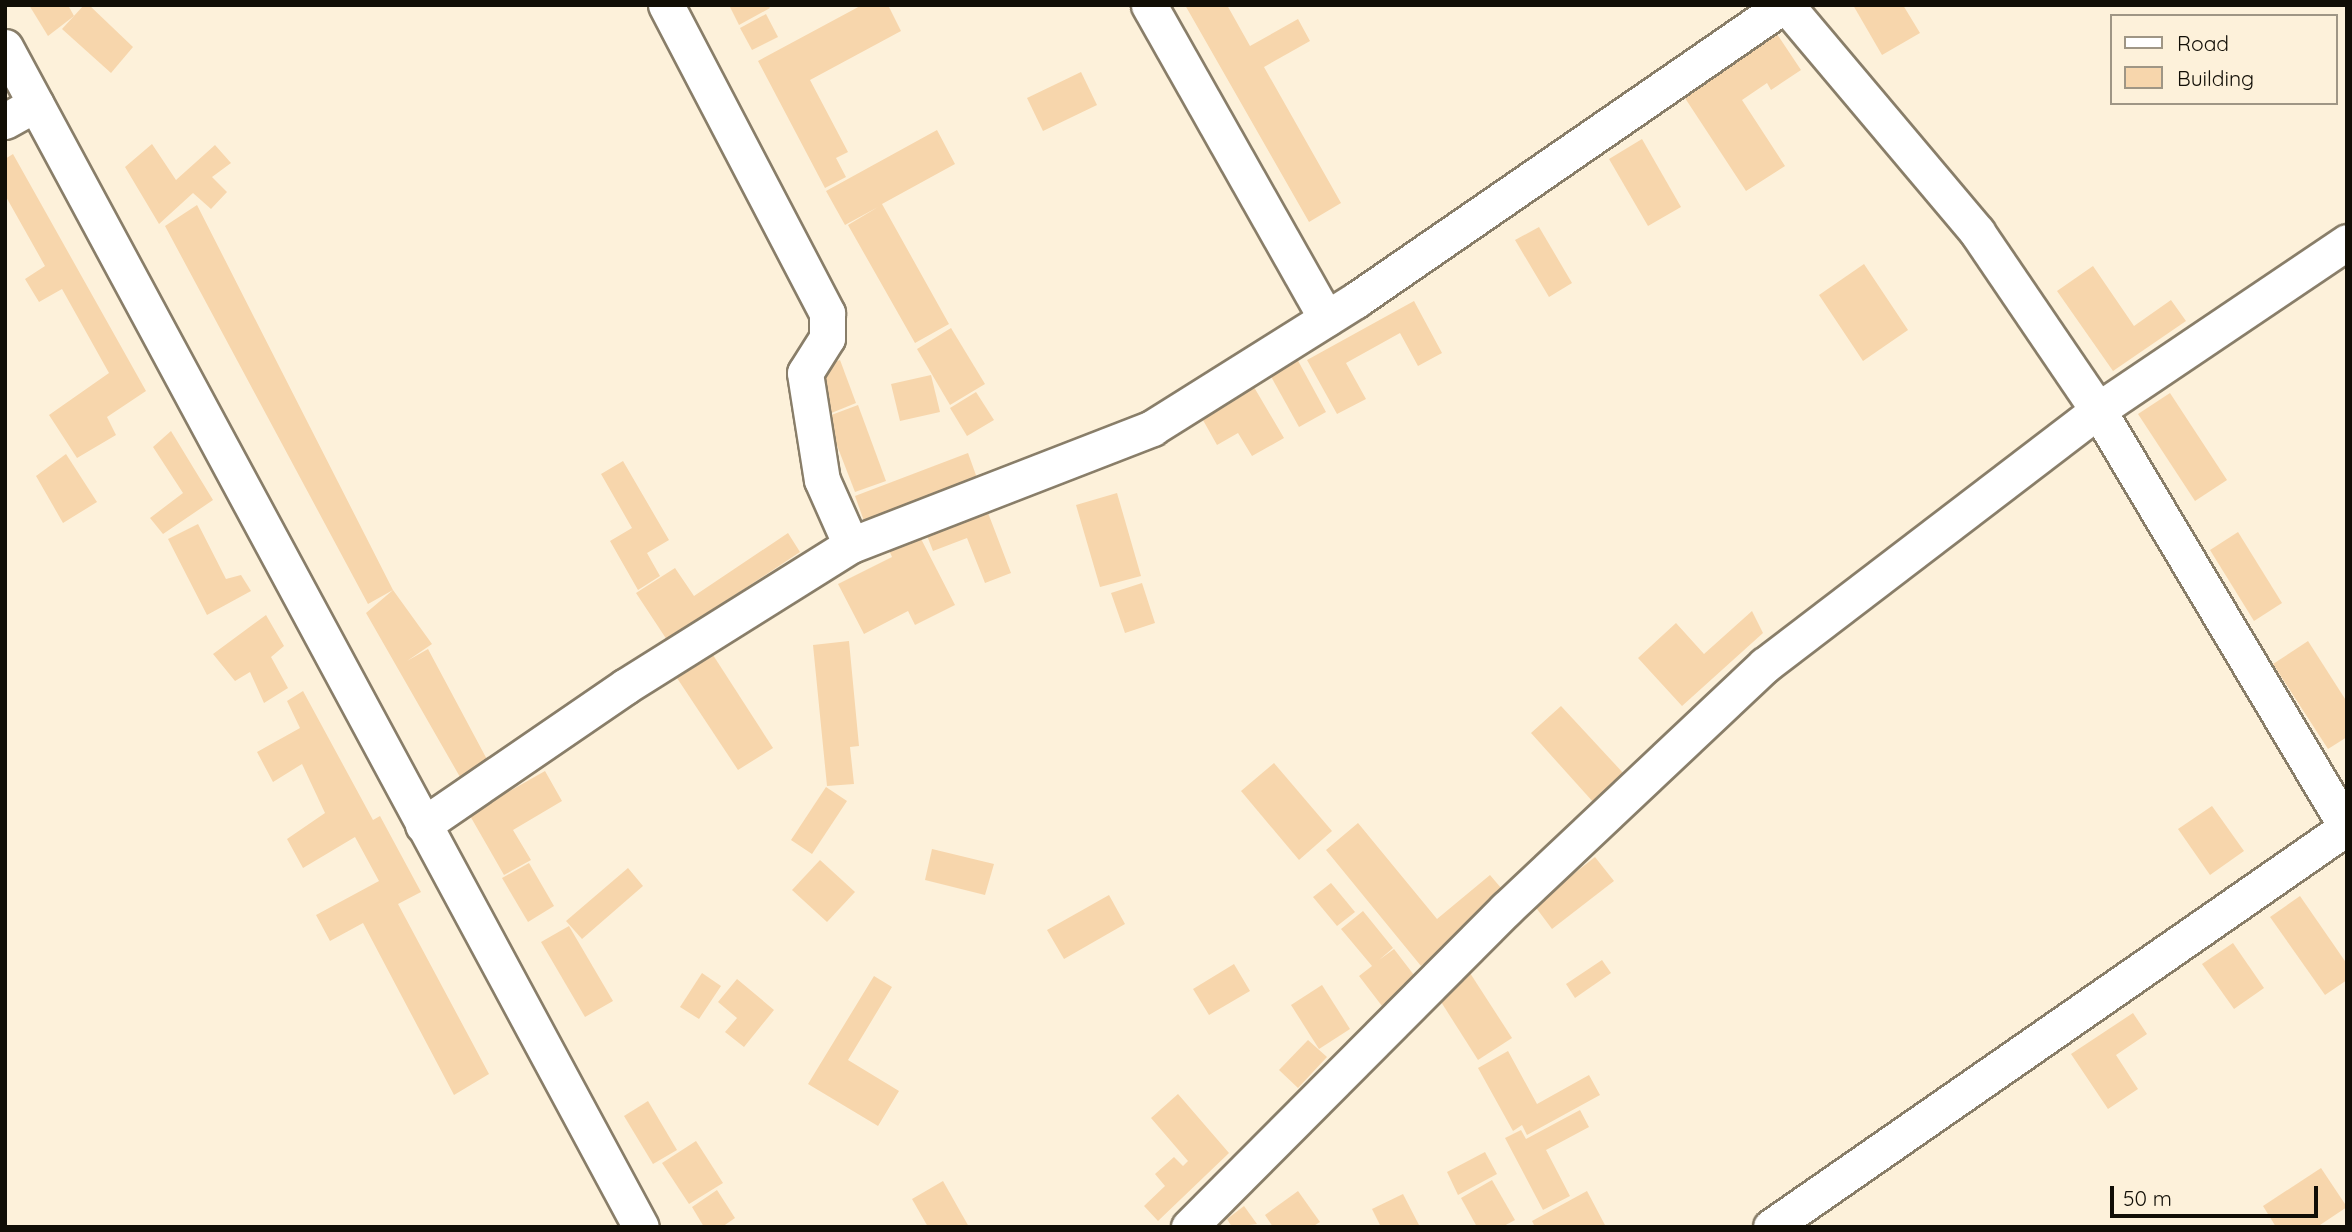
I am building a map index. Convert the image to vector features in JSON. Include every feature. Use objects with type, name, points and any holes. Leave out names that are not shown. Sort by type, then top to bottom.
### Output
[{"type":"street","points":[[666,5],[827,313],[827,338],[805,373],[822,480],[851,545]]},
{"type":"street","points":[[1149,5],[1326,318]]},
{"type":"street","points":[[423,825],[626,686],[851,545],[1152,428],[1326,318],[1785,5],[1977,232],[2098,410],[2347,827],[1771,1227]]},
{"type":"street","points":[[5,47],[641,1227]]},
{"type":"street","points":[[5,121],[36,104]]},
{"type":"street","points":[[1189,1227],[1506,909],[1765,665],[2098,410],[2347,242]]},
{"type":"building","points":[[29,5],[68,5],[74,16],[48,36]]},
{"type":"building","points":[[84,5],[89,5],[133,47],[111,73],[62,29]]},
{"type":"building","points":[[729,5],[768,5],[770,8],[739,25]]},
{"type":"building","points":[[862,5],[888,5],[901,31],[810,80],[848,152],[836,158],[846,177],[825,188],[758,61]]},
{"type":"building","points":[[1185,5],[1227,5],[1250,46],[1298,19],[1310,41],[1264,67],[1341,203],[1309,222]]},
{"type":"building","points":[[1853,5],[1903,5],[1920,33],[1882,55]]},
{"type":"building","points":[[766,14],[778,37],[752,50],[740,28]]},
{"type":"building","points":[[1777,34],[1801,70],[1771,90],[1767,83],[1742,100],[1785,166],[1746,191],[1683,95]]},
{"type":"building","points":[[1081,72],[1097,105],[1043,131],[1027,98]]},
{"type":"building","points":[[937,130],[955,164],[882,204],[949,324],[915,343],[848,225],[878,207],[845,225],[826,191]]},
{"type":"building","points":[[1642,139],[1681,207],[1648,226],[1609,159]]},
{"type":"building","points":[[152,144],[176,180],[215,145],[231,163],[212,177],[227,192],[211,209],[193,193],[159,224],[125,167]]},
{"type":"building","points":[[13,154],[146,391],[107,417],[116,435],[77,458],[49,415],[109,373],[62,289],[39,302],[25,279],[45,266],[5,195],[5,159]]},
{"type":"building","points":[[197,205],[393,590],[368,604],[165,226]]},
{"type":"building","points":[[1539,227],[1572,283],[1549,297],[1515,240]]},
{"type":"building","points":[[1864,264],[1908,330],[1863,361],[1819,295]]},
{"type":"building","points":[[2093,266],[2134,326],[2171,300],[2186,321],[2113,371],[2057,291]]},
{"type":"building","points":[[1414,301],[1442,353],[1418,366],[1400,333],[1346,363],[1366,399],[1337,414],[1307,360]]},
{"type":"building","points":[[951,328],[985,384],[950,405],[917,349]]},
{"type":"building","points":[[1296,357],[1326,412],[1299,427],[1269,373]]},
{"type":"building","points":[[840,360],[856,403],[824,416],[807,373]]},
{"type":"building","points":[[931,375],[940,412],[900,421],[891,384]]},
{"type":"building","points":[[1251,382],[1284,438],[1252,456],[1238,433],[1217,445],[1199,413]]},
{"type":"building","points":[[976,392],[994,420],[967,436],[950,408]]},
{"type":"building","points":[[2170,393],[2227,480],[2195,501],[2138,414]]},
{"type":"building","points":[[858,405],[886,481],[855,492],[826,417]]},
{"type":"building","points":[[171,431],[213,500],[163,534],[150,518],[183,493],[153,447]]},
{"type":"building","points":[[968,453],[977,478],[864,521],[855,496]]},
{"type":"building","points":[[66,454],[97,502],[63,523],[36,476]]},
{"type":"building","points":[[623,461],[669,540],[647,553],[660,576],[638,590],[610,541],[632,528],[601,474]]},
{"type":"building","points":[[1117,493],[1141,576],[1100,587],[1076,505]]},
{"type":"building","points":[[985,505],[1011,573],[985,583],[967,538],[933,551],[924,528]]},
{"type":"building","points":[[198,524],[226,579],[241,575],[251,591],[207,615],[168,539]]},
{"type":"building","points":[[2238,532],[2282,603],[2254,621],[2210,550]]},
{"type":"building","points":[[788,533],[800,552],[667,640],[636,593],[675,568],[694,596]]},
{"type":"building","points":[[918,533],[955,605],[915,625],[908,611],[864,634],[838,584],[892,557],[888,548]]},
{"type":"building","points":[[1142,583],[1155,623],[1125,633],[1111,593]]},
{"type":"building","points":[[393,590],[432,644],[407,661],[428,649],[490,765],[464,784],[366,613]]},
{"type":"building","points":[[1752,611],[1763,633],[1682,706],[1638,658],[1676,623],[1704,654]]},
{"type":"building","points":[[266,615],[284,646],[271,657],[288,688],[264,703],[250,672],[235,681],[213,654]]},
{"type":"building","points":[[849,641],[859,746],[850,747],[854,784],[827,786],[813,645]]},
{"type":"building","points":[[2308,641],[2347,702],[2347,737],[2328,749],[2273,664]]},
{"type":"building","points":[[713,655],[773,748],[738,770],[677,678]]},
{"type":"building","points":[[303,691],[373,820],[380,816],[421,892],[398,904],[489,1074],[454,1095],[363,923],[330,941],[316,915],[379,881],[355,837],[303,868],[287,839],[325,813],[302,764],[273,782],[257,752],[300,728],[287,701]]},
{"type":"building","points":[[1561,706],[1625,775],[1594,803],[1531,733]]},
{"type":"building","points":[[1274,763],[1332,831],[1299,860],[1241,791]]},
{"type":"building","points":[[545,771],[562,801],[513,830],[531,860],[504,875],[469,814]]},
{"type":"building","points":[[826,787],[847,801],[812,854],[791,840]]},
{"type":"building","points":[[2212,806],[2244,851],[2210,875],[2178,829]]},
{"type":"building","points":[[1358,823],[1437,919],[1490,875],[1507,895],[1421,966],[1326,850]]},
{"type":"building","points":[[932,849],[994,864],[985,895],[925,880]]},
{"type":"building","points":[[1595,857],[1614,881],[1552,929],[1534,905]]},
{"type":"building","points":[[820,860],[855,892],[827,922],[792,890]]},
{"type":"building","points":[[529,863],[554,906],[528,922],[502,878]]},
{"type":"building","points":[[628,868],[643,886],[582,939],[566,921]]},
{"type":"building","points":[[1331,883],[1355,912],[1337,926],[1313,897]]},
{"type":"building","points":[[1109,895],[1125,924],[1064,959],[1047,930]]},
{"type":"building","points":[[2300,896],[2347,964],[2347,980],[2325,995],[2270,917]]},
{"type":"building","points":[[1363,911],[1393,948],[1379,960],[1394,949],[1417,979],[1382,1006],[1359,976],[1372,966],[1341,929]]},
{"type":"building","points":[[569,926],[613,1001],[585,1017],[541,942]]},
{"type":"building","points":[[2233,943],[2264,988],[2234,1009],[2202,964]]},
{"type":"building","points":[[1602,960],[1611,973],[1575,998],[1566,984]]},
{"type":"building","points":[[1234,964],[1250,991],[1209,1015],[1193,989]]},
{"type":"building","points":[[702,973],[721,986],[699,1019],[680,1007]]},
{"type":"building","points":[[1470,973],[1512,1038],[1478,1060],[1436,994]]},
{"type":"building","points":[[874,976],[892,987],[848,1060],[899,1091],[878,1126],[808,1084]]},
{"type":"building","points":[[737,979],[774,1010],[744,1047],[725,1032],[737,1018],[718,1002]]},
{"type":"building","points":[[1322,985],[1350,1029],[1319,1049],[1291,1005]]},
{"type":"building","points":[[2133,1013],[2147,1034],[2116,1055],[2138,1089],[2108,1109],[2071,1054]]},
{"type":"building","points":[[1308,1040],[1327,1057],[1298,1088],[1279,1070]]},
{"type":"building","points":[[1508,1051],[1537,1104],[1589,1075],[1600,1095],[1527,1135],[1522,1125],[1513,1131],[1478,1068]]},
{"type":"building","points":[[1178,1094],[1229,1153],[1158,1221],[1144,1206],[1165,1186],[1155,1174],[1174,1157],[1183,1166],[1188,1161],[1151,1118]]},
{"type":"building","points":[[648,1101],[677,1150],[653,1164],[624,1116]]},
{"type":"building","points":[[1580,1110],[1589,1127],[1546,1150],[1570,1196],[1543,1210],[1505,1138],[1521,1130],[1526,1139]]},
{"type":"building","points":[[696,1141],[723,1183],[689,1204],[662,1163]]},
{"type":"building","points":[[1485,1152],[1497,1174],[1458,1195],[1447,1172]]},
{"type":"building","points":[[2321,1168],[2347,1207],[2317,1227],[2276,1227],[2263,1206]]},
{"type":"building","points":[[1492,1180],[1515,1220],[1502,1227],[1477,1227],[1461,1198]]},
{"type":"building","points":[[943,1181],[969,1227],[928,1227],[912,1199]]},
{"type":"building","points":[[717,1190],[735,1218],[722,1227],[704,1227],[692,1207]]},
{"type":"building","points":[[1298,1191],[1320,1222],[1312,1227],[1273,1227],[1265,1215]]},
{"type":"building","points":[[1587,1191],[1606,1227],[1535,1227],[1532,1221]]},
{"type":"building","points":[[1403,1194],[1420,1227],[1381,1227],[1372,1209]]},
{"type":"building","points":[[1244,1206],[1257,1224],[1232,1227],[1227,1219]]}]
